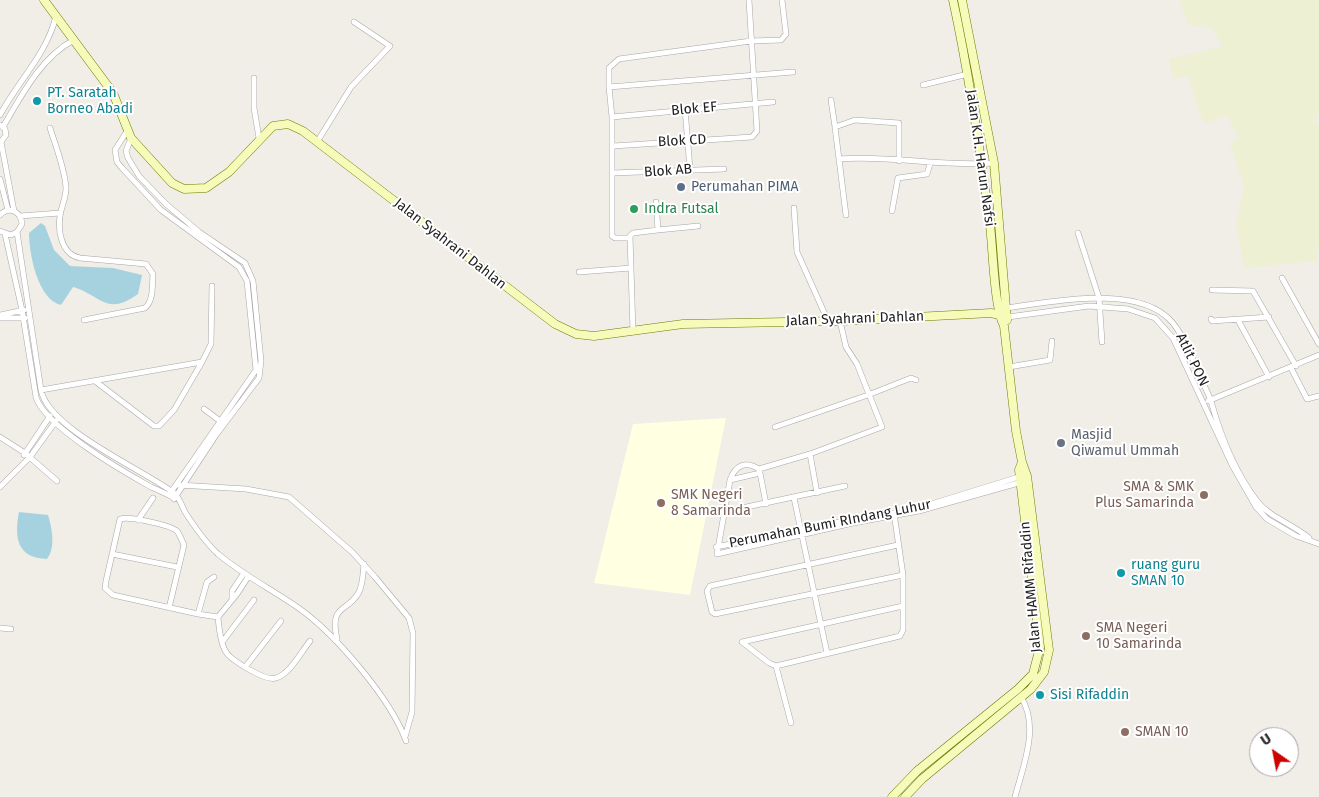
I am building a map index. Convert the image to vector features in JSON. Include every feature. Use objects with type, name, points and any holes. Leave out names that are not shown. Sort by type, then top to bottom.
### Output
[{"type":"main road","name":"Jalan Syahrani Dahlan","points":[[44,0],[57,15],[113,93],[129,134],[172,183],[184,189],[206,188],[218,181],[273,126],[288,124],[317,142],[555,324],[576,334],[594,336],[683,324],[828,321],[840,323],[1003,312]]},
{"type":"main road","name":"Jalan K.H. Harun Nafsi","points":[[952,0],[969,74],[1003,312]]},
{"type":"main road","name":"Jalan K.H. Harun Nafsi","points":[[962,0],[994,163],[1003,312]]},
{"type":"main road","name":"Jalan HAMM Rifaddin","points":[[892,797],[917,770],[1025,684],[1033,674],[1038,659],[1040,647],[1024,479],[1003,312]]},
{"type":"main road","name":"Jalan HAMM Rifaddin","points":[[904,797],[940,764],[1021,698],[1044,672],[1049,650],[1024,479]]},
{"type":"main road","points":[[934,756],[940,764]]},
{"type":"street","points":[[749,0],[755,104]]},
{"type":"street","points":[[630,238],[615,238],[612,236],[613,146],[609,68],[619,59],[751,41],[781,40],[786,34],[782,0]]},
{"type":"street","points":[[0,115],[44,48],[53,31],[57,15]]},
{"type":"street","points":[[317,142],[351,87],[390,46],[354,22]]},
{"type":"street","points":[[14,211],[0,143],[6,135],[2,126],[53,54],[74,40]]},
{"type":"street","points":[[44,48],[53,54]]},
{"type":"street","points":[[609,87],[793,72]]},
{"type":"street","points":[[923,85],[969,74]]},
{"type":"street","points":[[254,78],[254,108],[259,138]]},
{"type":"street","points":[[831,100],[846,215]]},
{"type":"street","name":"Blok EF","points":[[612,117],[633,116],[685,108],[773,102]]},
{"type":"street","name":"Blok CD","points":[[613,146],[752,137],[757,131],[755,104]]},
{"type":"street","points":[[685,108],[686,141],[690,169]]},
{"type":"street","points":[[835,127],[855,120],[899,123],[899,161]]},
{"type":"street","points":[[50,128],[66,187],[60,213],[61,239],[65,249],[71,256],[146,264],[153,274],[151,297],[149,304],[145,308],[84,320]]},
{"type":"street","points":[[129,134],[126,151],[135,168],[166,204],[199,232],[245,263],[253,281],[261,361],[259,378],[179,485]]},
{"type":"street","points":[[129,134],[115,150],[117,162],[161,210],[239,267],[245,275],[256,370],[220,421],[173,495]]},
{"type":"street","points":[[839,159],[862,157],[930,164],[994,163]]},
{"type":"street","points":[[892,211],[898,178],[927,174],[930,164]]},
{"type":"street","points":[[128,174],[135,168]]},
{"type":"street","name":"Blok AB","points":[[612,173],[724,169]]},
{"type":"street","points":[[0,179],[8,210]]},
{"type":"street","points":[[656,202],[658,230]]},
{"type":"street","points":[[794,208],[797,252],[828,321]]},
{"type":"street","points":[[0,215],[8,210],[14,211],[20,216],[22,224],[18,232],[42,398],[57,420]]},
{"type":"street","points":[[20,216],[60,213]]},
{"type":"street","points":[[633,332],[630,238],[633,233],[698,226]]},
{"type":"street","points":[[18,232],[2,232],[24,318],[36,397],[40,407],[49,418],[57,420],[173,495],[210,546],[246,575],[299,608],[337,640],[384,702],[405,739],[412,712],[413,633],[409,618],[397,601],[364,564],[289,497],[246,489],[179,485]]},
{"type":"street","points":[[1078,233],[1099,298],[1102,342]]},
{"type":"street","points":[[579,272],[631,268]]},
{"type":"street","points":[[1282,278],[1319,344]]},
{"type":"street","points":[[95,381],[154,426],[159,426],[174,410],[211,344],[212,286]]},
{"type":"street","points":[[1212,290],[1251,290],[1269,317],[1307,399],[1319,396]]},
{"type":"street","name":"Atlit PON","points":[[1003,312],[1099,298],[1126,300],[1147,306],[1167,317],[1183,338],[1210,400],[1213,413],[1238,468],[1256,500],[1266,510],[1299,530],[1311,540]]},
{"type":"street","name":"Atlit PON","points":[[1003,312],[1100,307],[1128,309],[1155,318],[1173,338],[1243,487],[1262,514],[1296,536],[1319,544]]},
{"type":"street","points":[[0,315],[29,310]]},
{"type":"street","points":[[0,318],[31,317]]},
{"type":"street","points":[[1210,319],[1212,321],[1269,317]]},
{"type":"street","points":[[1238,320],[1269,377]]},
{"type":"street","points":[[730,480],[881,428],[857,364],[846,348],[840,323]]},
{"type":"street","points":[[1010,367],[1050,360],[1052,341]]},
{"type":"street","points":[[1203,403],[1319,355]]},
{"type":"street","points":[[41,390],[202,362]]},
{"type":"street","points":[[775,427],[868,396],[912,377],[916,380]]},
{"type":"street","points":[[204,409],[220,421]]},
{"type":"street","points":[[22,463],[25,453],[52,412]]},
{"type":"street","points":[[1,486],[30,457],[57,420]]},
{"type":"street","points":[[0,437],[25,453],[57,481]]},
{"type":"street","points":[[810,454],[817,493]]},
{"type":"street","points":[[730,480],[735,469],[741,465],[750,465],[759,471],[766,504]]},
{"type":"street","points":[[0,477],[1,486]]},
{"type":"street","name":"Perumahan Bumi RIndang Luhur","points":[[730,480],[716,547],[801,533],[869,516],[894,515],[1024,479]]},
{"type":"street","points":[[723,512],[845,486]]},
{"type":"street","points":[[138,520],[153,498]]},
{"type":"street","points":[[794,498],[827,653]]},
{"type":"street","points":[[894,515],[904,575],[903,630],[900,636],[776,666],[769,663],[742,642],[903,606]]},
{"type":"street","points":[[169,608],[184,545],[176,530],[138,520],[122,518],[119,520],[105,588],[108,592],[169,608],[218,617]]},
{"type":"street","points":[[716,547],[716,554],[801,533]]},
{"type":"street","points":[[898,545],[710,586],[707,591],[712,612],[715,614],[904,575]]},
{"type":"street","points":[[112,554],[178,567]]},
{"type":"street","points":[[337,640],[334,628],[336,619],[342,607],[358,594],[364,564]]},
{"type":"street","points":[[246,575],[232,599],[218,617],[225,651],[265,679],[277,678],[287,671],[310,641]]},
{"type":"street","points":[[198,614],[207,582],[214,577]]},
{"type":"street","points":[[223,641],[254,600]]},
{"type":"street","points":[[246,666],[281,621]]},
{"type":"street","points":[[0,628],[11,629]]},
{"type":"street","points":[[776,666],[791,722]]},
{"type":"street","points":[[1015,797],[1030,737],[1027,707],[1021,698]]},
{"type":"shaded area","points":[[1180,0],[1319,0],[1319,110],[1315,121],[1319,126],[1319,251],[1316,252],[1317,261],[1244,268],[1236,224],[1244,187],[1230,143],[1239,138],[1227,115],[1206,123],[1201,117],[1188,76],[1174,79],[1169,59],[1221,47],[1221,43],[1212,28],[1187,24]]},
{"type":"shaded area","name":"SMK Negeri 8 Samarinda","points":[[726,418],[690,595],[594,583],[633,424]]},
{"type":"water","points":[[41,223],[45,226],[54,250],[70,266],[113,268],[142,275],[138,294],[127,301],[111,304],[73,287],[61,305],[53,301],[46,295],[36,275],[29,242],[29,233]]},
{"type":"water","points":[[19,512],[48,515],[52,532],[52,549],[47,559],[29,555],[20,545],[17,530]]},
{"type":"place","name":"PT. Saratah Borneo Abadi","points":[[37,101]]},
{"type":"place","name":"Perumahan PIMA","points":[[681,187]]},
{"type":"place","name":"Indra Futsal","points":[[634,209]]},
{"type":"place","name":"Masjid Qiwamul Ummah","points":[[1061,443]]},
{"type":"place","name":"SMA & SMK Plus Samarinda","points":[[1204,495]]},
{"type":"place","name":"SMK Negeri 8 Samarinda","points":[[661,503]]},
{"type":"place","name":"ruang guru SMAN 10","points":[[1121,573]]},
{"type":"place","name":"SMA Negeri 10 Samarinda","points":[[1086,636]]},
{"type":"place","name":"Sisi Rifaddin","points":[[1040,695]]},
{"type":"place","name":"SMAN 10","points":[[1125,732]]}]
